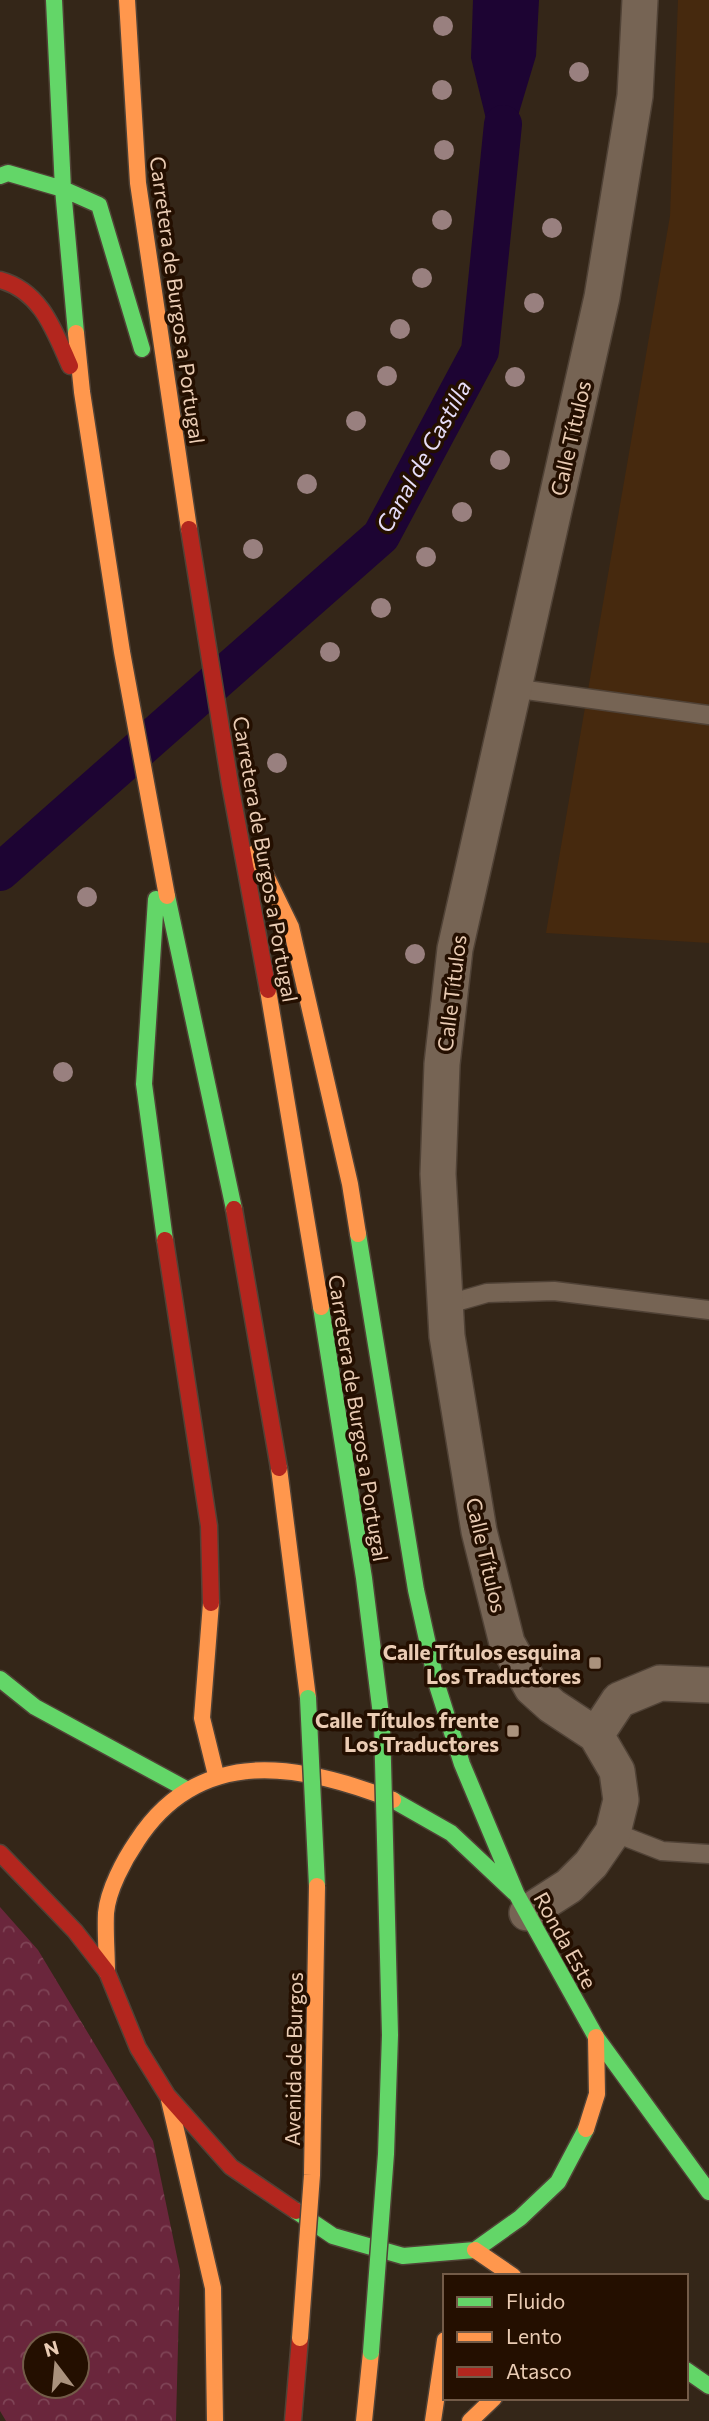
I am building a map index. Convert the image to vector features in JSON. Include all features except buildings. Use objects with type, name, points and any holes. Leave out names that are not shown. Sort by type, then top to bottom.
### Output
[{"type":"highway","points":[[54,0],[63,189],[82,392],[122,652],[160,862],[149,971],[145,1084],[172,1289],[209,1526],[211,1610],[202,1718],[215,1775]]},
{"type":"highway","name":"Carretera de Burgos a Portugal","points":[[127,0],[138,183],[180,475],[230,784],[278,1041],[364,1578],[382,1723],[389,1880],[390,2037],[383,2195],[364,2421]]},
{"type":"highway","points":[[0,177],[8,173],[63,189],[99,205],[180,475]]},
{"type":"highway","points":[[0,280],[10,281],[43,306],[82,392]]},
{"type":"highway","points":[[236,817],[291,927],[350,1184],[416,1590],[438,1685],[462,1764],[522,1904]]},
{"type":"highway","name":"Avenida de Burgos","points":[[160,862],[242,1249],[278,1464],[308,1698],[317,1853],[313,2175],[293,2421]]},
{"type":"highway","points":[[0,1679],[35,1707],[186,1789]]},
{"type":"highway","name":"Ronda Este","points":[[107,1972],[106,1911],[125,1859],[149,1822],[186,1789],[215,1775],[253,1770],[290,1771],[342,1780],[405,1805],[451,1833],[522,1904],[596,2037],[709,2192]]},
{"type":"highway","name":"Ronda Este","points":[[0,1853],[75,1931],[107,1972],[138,2048],[167,2095],[231,2167],[333,2236],[403,2256],[464,2256],[520,2218],[558,2182],[583,2138],[597,2094],[596,2037]]},
{"type":"highway","points":[[167,2095],[213,2288],[215,2421]]},
{"type":"highway","points":[[464,2256],[508,2274]]},
{"type":"highway","points":[[433,2421],[443,2354]]},
{"type":"highway","points":[[688,2371],[709,2386]]},
{"type":"highway","points":[[470,2421],[492,2400]]},
{"type":"street","name":"Calle Títulos","points":[[522,1904],[569,1886],[613,1832],[621,1800],[617,1771],[596,1735],[552,1706],[532,1688],[507,1643],[479,1531],[447,1336],[438,1174],[442,1064],[453,962],[512,688],[602,297],[635,96],[640,0]]},
{"type":"street","points":[[596,1735],[619,1700],[660,1683],[709,1685]]},
{"type":"lane","points":[[512,688],[709,715]]},
{"type":"lane","points":[[445,1305],[487,1293],[554,1291],[709,1310]]},
{"type":"lane","points":[[613,1832],[662,1851],[709,1854]]},
{"type":"shaded area","points":[[473,0],[539,0],[536,56],[500,176],[471,58]]},
{"type":"shaded area","points":[[678,0],[709,0],[709,943],[546,933],[670,216]]},
{"type":"green space","points":[[0,1907],[38,1950],[153,2141],[180,2271],[176,2421],[6,2421],[0,2411]]},
{"type":"waterway","name":"Canal de Castilla","points":[[0,872],[381,536],[480,351],[503,124]]},
{"type":"traffic: fast","points":[[54,0],[63,189],[76,333]]},
{"type":"traffic: fast","points":[[0,176],[8,173],[63,189],[99,205],[142,349]]},
{"type":"traffic: fast","points":[[167,896],[234,1209]]},
{"type":"traffic: fast","points":[[156,899],[144,1084],[165,1240]]},
{"type":"traffic: fast","points":[[358,1234],[416,1590],[437,1685],[462,1764],[517,1895]]},
{"type":"traffic: fast","points":[[321,1307],[364,1578],[382,1723]]},
{"type":"traffic: fast","points":[[0,1679],[35,1707],[186,1789]]},
{"type":"traffic: fast","points":[[308,1698],[317,1886]]},
{"type":"traffic: fast","points":[[371,2352],[386,2154],[390,2035],[382,1723]]},
{"type":"traffic: fast","points":[[393,1800],[451,1833],[517,1895],[596,2037],[709,2192]]},
{"type":"traffic: fast","points":[[296,2211],[333,2236],[403,2256],[475,2250],[520,2218],[558,2182],[586,2129]]},
{"type":"traffic: fast","points":[[688,2371],[709,2386]]},
{"type":"traffic: slow","points":[[127,0],[138,183],[189,529]]},
{"type":"traffic: slow","points":[[76,333],[82,392],[122,652],[167,896]]},
{"type":"traffic: slow","points":[[255,853],[291,927],[350,1184],[358,1234]]},
{"type":"traffic: slow","points":[[268,990],[321,1307]]},
{"type":"traffic: slow","points":[[279,1468],[308,1698]]},
{"type":"traffic: slow","points":[[211,1603],[202,1718],[216,1775]]},
{"type":"traffic: slow","points":[[107,1972],[106,1913],[117,1876],[137,1841],[162,1810],[191,1789],[221,1776],[254,1771],[288,1772],[358,1787],[393,1800]]},
{"type":"traffic: slow","points":[[300,2338],[312,2175],[317,1886]]},
{"type":"traffic: slow","points":[[586,2129],[597,2094],[596,2037]]},
{"type":"traffic: slow","points":[[169,2100],[213,2288],[215,2421]]},
{"type":"traffic: slow","points":[[475,2250],[510,2274]]},
{"type":"traffic: slow","points":[[364,2421],[371,2352]]},
{"type":"traffic: slow","points":[[433,2421],[443,2354]]},
{"type":"traffic: slow","points":[[470,2421],[492,2400]]},
{"type":"traffic: jam","points":[[0,280],[14,285],[36,303],[52,326],[70,366]]},
{"type":"traffic: jam","points":[[189,529],[230,784],[268,990]]},
{"type":"traffic: jam","points":[[234,1209],[279,1468]]},
{"type":"traffic: jam","points":[[165,1240],[209,1526],[211,1603]]},
{"type":"traffic: jam","points":[[0,1853],[75,1931],[107,1972],[138,2048],[167,2095],[231,2167],[296,2211]]},
{"type":"traffic: jam","points":[[293,2421],[300,2338]]},
{"type":"place","name":"Calle Títulos esquina Los Traductores","points":[[595,1663]]},
{"type":"place","name":"Calle Títulos frente Los Traductores","points":[[513,1731]]}]
